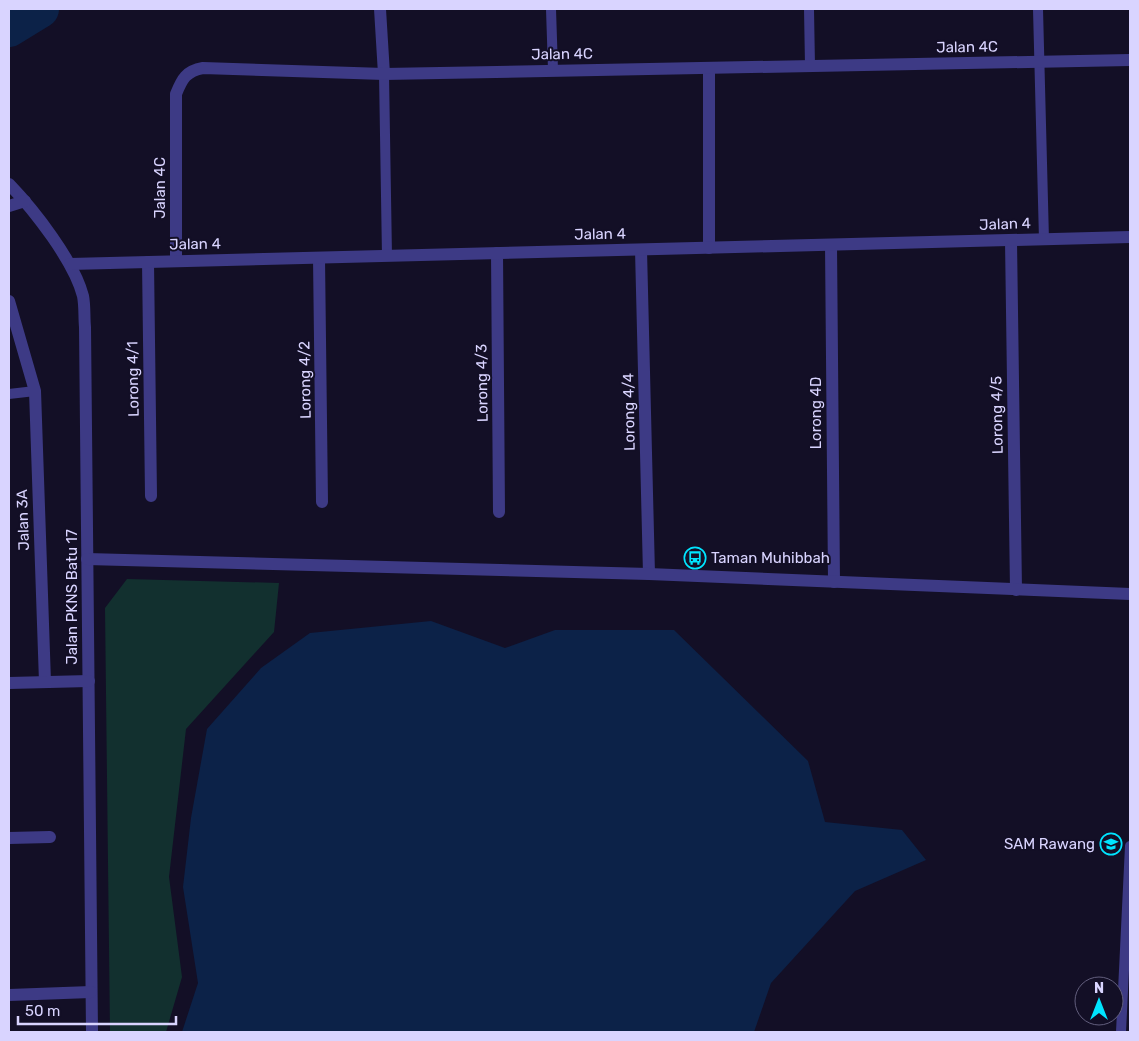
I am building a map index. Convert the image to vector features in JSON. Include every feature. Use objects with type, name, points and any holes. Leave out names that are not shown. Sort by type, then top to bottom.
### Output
[{"type":"street","points":[[380,9],[384,74]]},
{"type":"street","name":"Jalan 4C","points":[[176,261],[176,94],[180,82],[191,70],[203,68],[384,74],[1130,60]]},
{"type":"street","points":[[709,68],[709,248]]},
{"type":"street","name":"Jalan PKNS Batu 17","points":[[9,184],[25,201],[70,264],[82,296],[85,327],[92,1032]]},
{"type":"street","points":[[9,206],[25,201]]},
{"type":"street","name":"Jalan 4","points":[[70,264],[1130,238]]},
{"type":"street","name":"Lorong 4/5","points":[[1011,241],[1016,590]]},
{"type":"street","name":"Lorong 4D","points":[[831,245],[834,582]]},
{"type":"street","name":"Lorong 4/4","points":[[641,250],[649,574]]},
{"type":"street","name":"Lorong 4/3","points":[[497,253],[499,512]]},
{"type":"street","name":"Lorong 4/2","points":[[320,258],[322,502]]},
{"type":"street","name":"Lorong 4/1","points":[[148,262],[151,496]]},
{"type":"street","name":"Jalan 3A","points":[[9,301],[35,391],[46,682]]},
{"type":"street","points":[[88,559],[649,574],[1130,594]]},
{"type":"street","points":[[9,682],[88,681]]},
{"type":"street","points":[[9,838],[50,838]]},
{"type":"street","points":[[9,995],[91,992]]},
{"type":"lane","points":[[551,9],[553,70]]},
{"type":"lane","points":[[809,9],[810,66]]},
{"type":"lane","points":[[1038,9],[1044,240]]},
{"type":"lane","points":[[384,74],[387,256]]},
{"type":"lane","points":[[9,394],[35,391]]},
{"type":"lane","points":[[1121,1032],[1130,846]]},
{"type":"green space","points":[[127,579],[279,583],[274,632],[186,729],[169,877],[182,977],[166,1032],[110,1032],[105,608]]},
{"type":"water","points":[[431,621],[505,648],[555,630],[674,630],[808,761],[825,822],[902,830],[926,860],[855,891],[771,983],[754,1032],[182,1032],[198,983],[183,887],[191,818],[207,729],[261,668],[310,633]]},
{"type":"waterway","points":[[9,28],[40,9]]},
{"type":"place","name":"Taman Muhibbah","points":[[695,558]]},
{"type":"place","name":"SAM Rawang","points":[[1111,844]]}]
